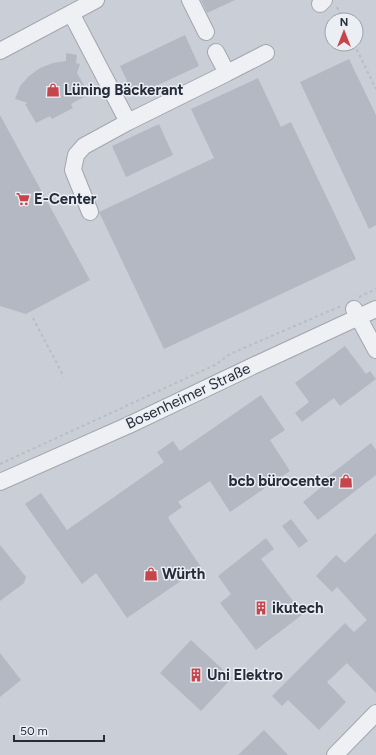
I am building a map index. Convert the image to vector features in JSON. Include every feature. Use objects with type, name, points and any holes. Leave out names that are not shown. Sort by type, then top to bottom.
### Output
[{"type":"street","points":[[0,51],[96,0]]},
{"type":"street","points":[[190,0],[206,32]]},
{"type":"street","points":[[71,13],[128,122]]},
{"type":"street","points":[[216,52],[227,73]]},
{"type":"street","points":[[90,212],[73,170],[76,155],[84,146],[128,122],[266,53]]},
{"type":"street","name":"Bosenheimer Straße","points":[[0,482],[130,425],[356,313],[376,299]]},
{"type":"street","name":"Bosenheimer Straße","points":[[0,471],[191,385],[250,355],[356,313],[376,309]]},
{"type":"street","points":[[356,313],[376,350]]},
{"type":"street","points":[[335,755],[376,713]]},
{"type":"path","points":[[326,3],[335,12]]},
{"type":"path","points":[[358,52],[376,89]]},
{"type":"path","points":[[0,464],[215,365],[230,354],[320,316]]},
{"type":"path","points":[[33,318],[64,378]]},
{"type":"shaded area","points":[[0,0],[376,0],[376,755],[0,755]]},
{"type":"building","points":[[201,0],[235,0],[207,13]]},
{"type":"building","points":[[185,35],[199,66],[134,96],[120,66]]},
{"type":"building","name":"Lüning Bäckerant","points":[[66,53],[77,55],[76,63],[80,64],[77,73],[89,94],[71,104],[73,108],[52,119],[50,116],[36,123],[25,104],[28,103],[15,99],[20,86],[29,76],[40,68],[53,63],[66,61]]},
{"type":"building","points":[[349,59],[376,115],[376,225],[369,229],[300,82]]},
{"type":"building","points":[[258,78],[281,127],[291,122],[356,259],[164,349],[99,212],[214,158],[191,109]]},
{"type":"building","name":"E-Center","points":[[0,115],[90,280],[26,314],[0,306]]},
{"type":"building","points":[[159,124],[173,155],[126,177],[112,146]]},
{"type":"building","points":[[345,346],[366,374],[370,371],[376,379],[340,406],[334,398],[302,422],[295,413],[309,402],[295,383]]},
{"type":"building","points":[[261,395],[285,430],[270,440],[290,471],[230,512],[210,481],[178,502],[182,507],[168,517],[201,567],[127,618],[96,573],[82,584],[25,504],[41,493],[67,530],[164,462],[157,452],[173,441],[180,451]]},
{"type":"building","name":"bcb bürocenter","points":[[371,443],[376,450],[376,475],[318,520],[303,502],[324,485],[321,482]]},
{"type":"building","points":[[291,519],[308,541],[299,548],[282,526]]},
{"type":"building","points":[[376,533],[376,693],[347,663],[327,682],[346,702],[319,730],[288,700],[282,706],[272,696],[345,623],[354,632],[367,620],[337,587],[332,592],[316,576],[336,555],[345,563]]},
{"type":"building","name":"ikutech","points":[[266,538],[274,549],[261,559],[303,614],[256,650],[220,603],[231,594],[218,576]]},
{"type":"building","points":[[0,545],[26,577],[24,583],[0,601]]},
{"type":"building","name":"Uni Elektro","points":[[191,640],[232,678],[201,711],[160,673]]},
{"type":"building","points":[[0,653],[21,680],[0,697]]},
{"type":"building","points":[[264,730],[288,755],[238,755]]},
{"type":"place","name":"Lüning Bäckerant","points":[[53,90]]},
{"type":"place","name":"E-Center","points":[[23,199]]},
{"type":"place","name":"bcb bürocenter","points":[[346,481]]},
{"type":"place","name":"Würth","points":[[151,574]]},
{"type":"place","name":"ikutech","points":[[261,608]]},
{"type":"place","name":"Uni Elektro","points":[[196,675]]}]
